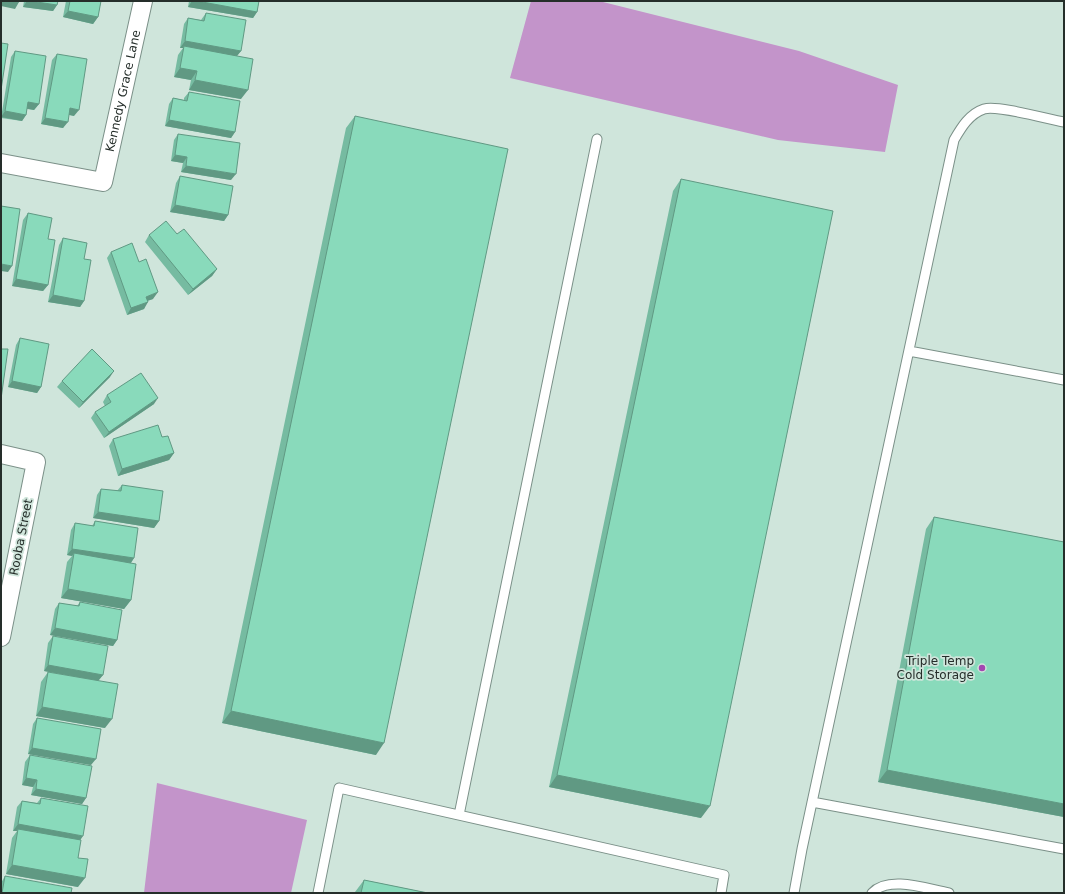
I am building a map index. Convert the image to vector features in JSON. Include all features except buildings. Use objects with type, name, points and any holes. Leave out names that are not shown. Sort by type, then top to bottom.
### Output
[{"type":"street","name":"Kennedy Grace Lane","points":[[1,163],[103,182],[143,1]]},
{"type":"street","name":"Rooba Street","points":[[1,454],[36,462],[1,637]]},
{"type":"lane","points":[[794,893],[812,802],[954,140],[961,127],[971,116],[984,109],[1003,110],[1064,122]]},
{"type":"lane","points":[[460,815],[597,139]]},
{"type":"lane","points":[[909,351],[1064,380]]},
{"type":"lane","points":[[318,893],[339,788],[724,875],[721,893]]},
{"type":"lane","points":[[812,802],[1064,849]]},
{"type":"lane","points":[[872,893],[878,887],[894,883],[949,893]]},
{"type":"shaded area","points":[[531,1],[599,1],[799,51],[898,85],[885,152],[778,140],[510,78]]},
{"type":"shaded area","points":[[157,783],[307,820],[291,893],[144,893]]},
{"type":"place","name":"Triple Temp Cold Storage","points":[[982,668]]}]
